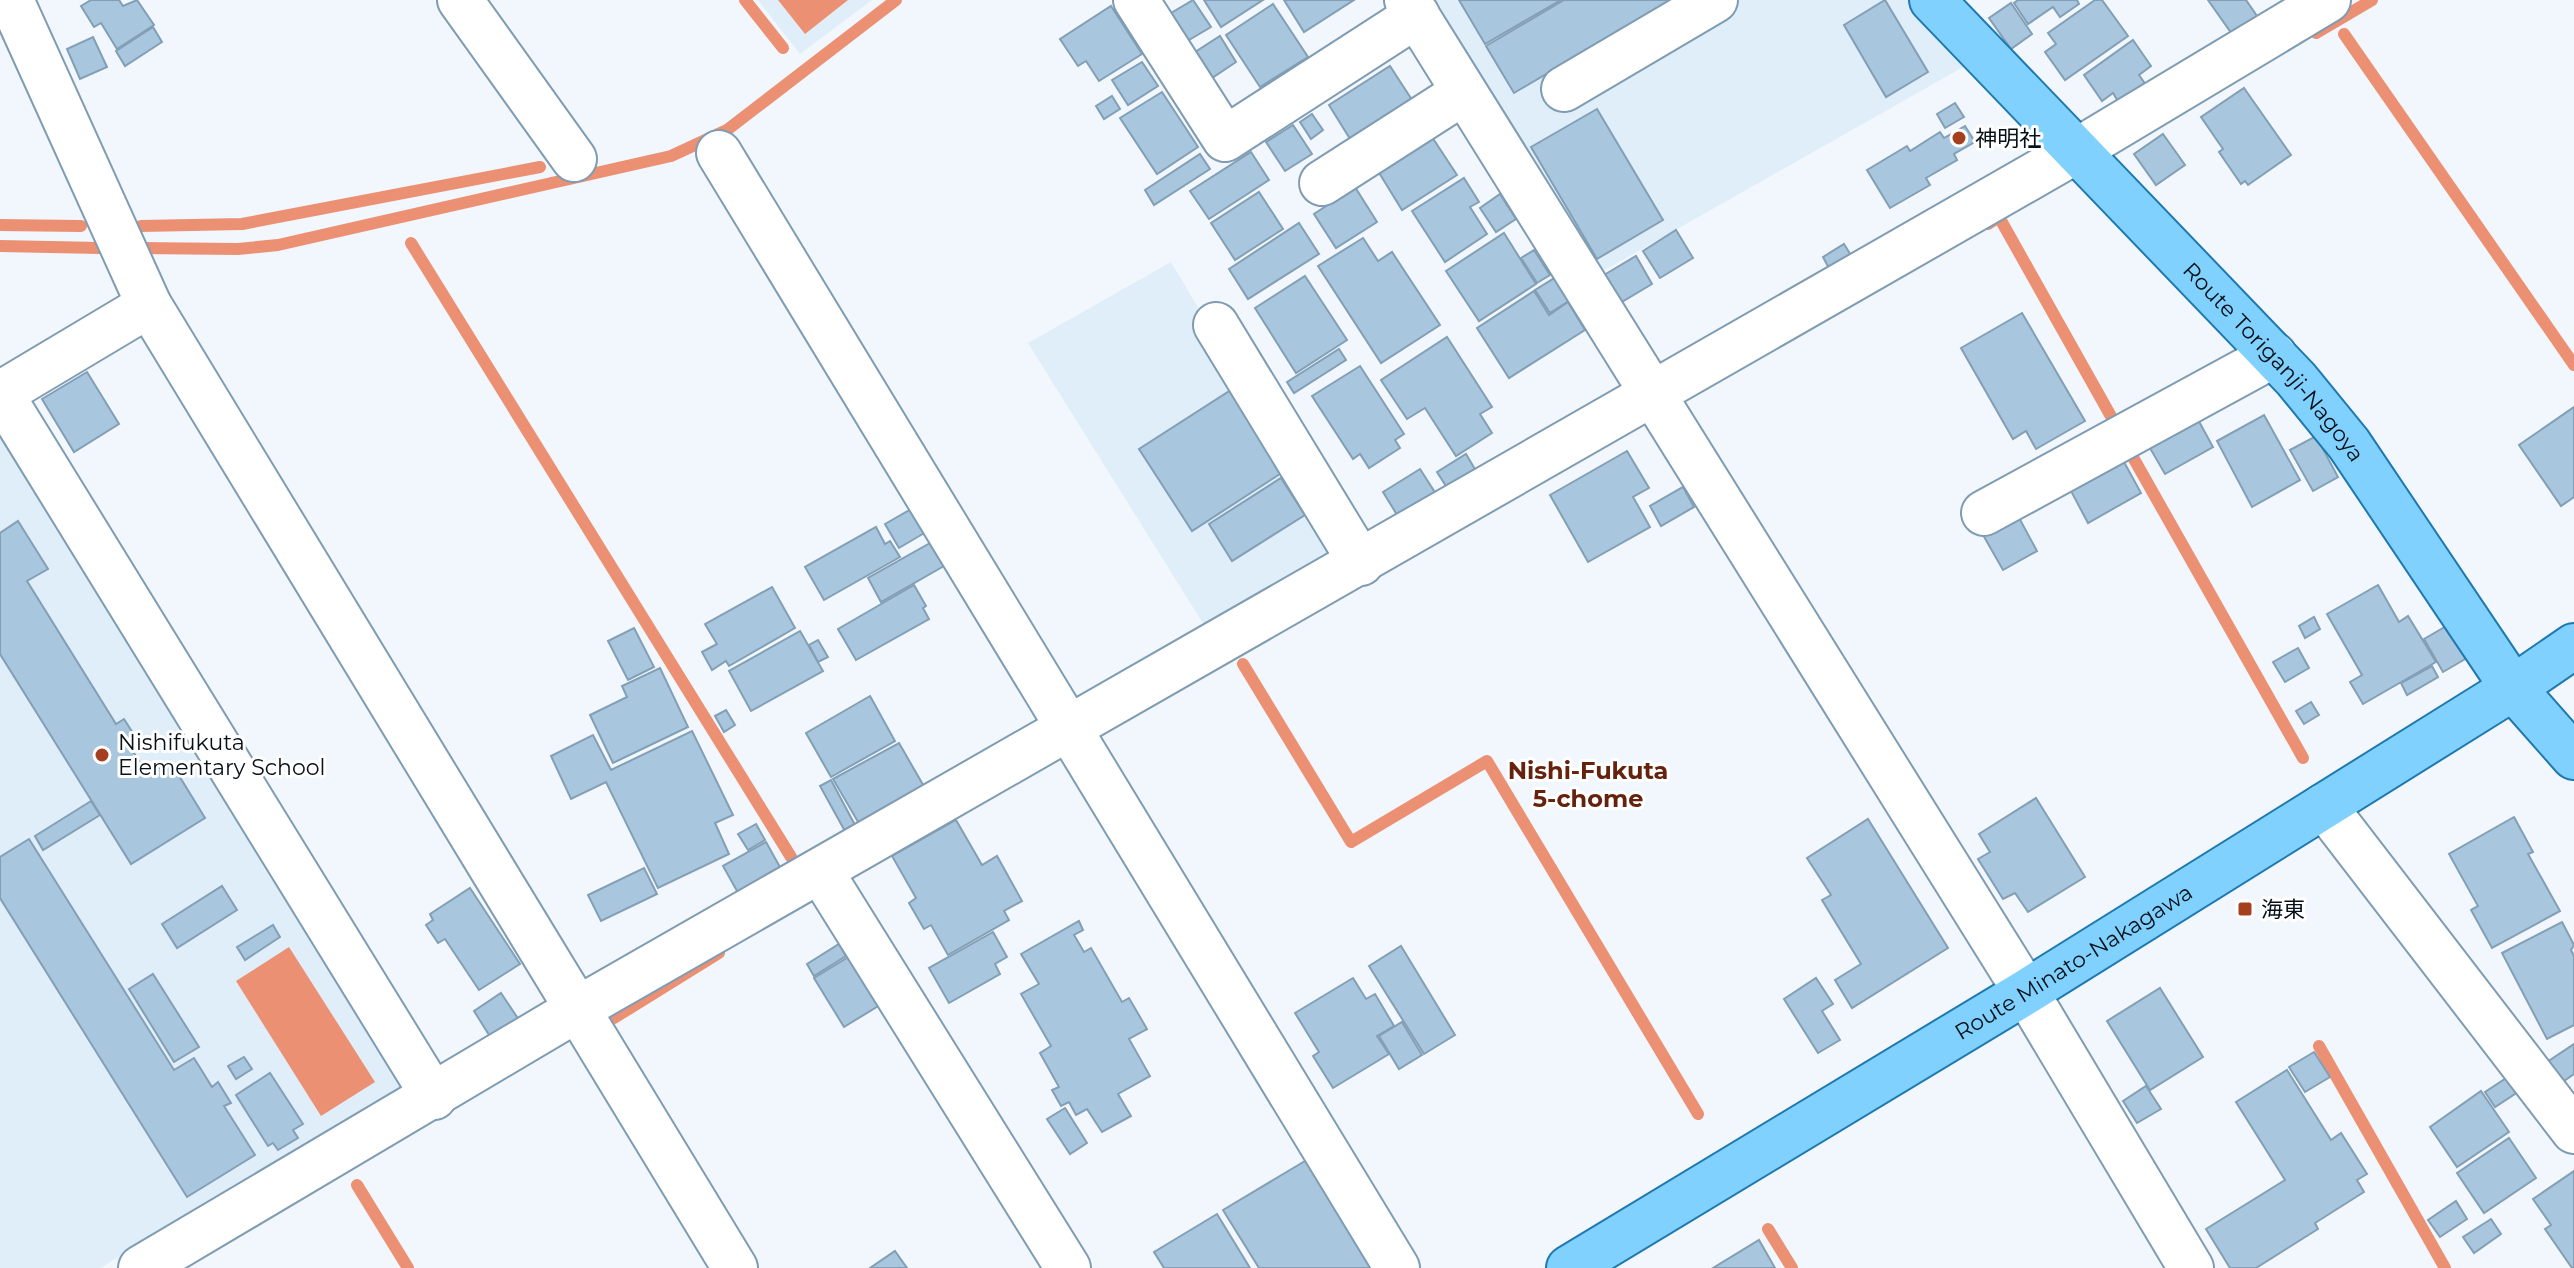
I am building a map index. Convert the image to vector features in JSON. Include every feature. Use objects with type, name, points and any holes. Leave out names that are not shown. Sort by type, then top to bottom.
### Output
[{"type":"main road","name":"Route Toriganji-Nagoya","points":[[1932,0],[2274,355],[2349,444],[2513,688],[2574,757]]},
{"type":"main road","name":"Route Minato-Nakagawa","points":[[1569,1268],[2026,992],[2513,688],[2574,646]]},
{"type":"street","points":[[11,0],[149,305],[735,1268]]},
{"type":"street","points":[[460,0],[574,159]]},
{"type":"street","points":[[1136,0],[1225,139],[1412,8],[2026,992],[2191,1268]]},
{"type":"street","points":[[1564,89],[1715,0]]},
{"type":"street","points":[[141,1268],[576,1010],[1654,395],[2078,150],[2328,0]]},
{"type":"street","points":[[1322,183],[1464,92]]},
{"type":"street","points":[[719,153],[1397,1268]]},
{"type":"street","points":[[149,305],[0,394],[434,1097]]},
{"type":"street","points":[[1216,325],[1361,563]]},
{"type":"street","points":[[1984,513],[2274,355]]},
{"type":"street","points":[[2324,806],[2574,1131]]},
{"type":"street","points":[[821,872],[1068,1268]]},
{"type":"shaded area","points":[[758,0],[872,0],[800,54]]},
{"type":"shaded area","points":[[778,0],[848,0],[805,34]]},
{"type":"shaded area","points":[[1426,0],[1911,0],[1972,62],[1596,275]]},
{"type":"shaded area","points":[[1171,262],[1344,554],[1209,633],[1028,343]]},
{"type":"shaded area","name":"Nishifukuta Elementary School","points":[[0,423],[407,1087],[100,1268],[0,1268]]},
{"type":"shaded area","points":[[289,947],[375,1082],[321,1116],[236,981]]},
{"type":"building","points":[[91,0],[119,0],[123,6],[137,0],[154,25],[117,49],[101,23],[94,27],[81,6]]},
{"type":"building","points":[[1193,0],[1211,27],[1184,43],[1166,16]]},
{"type":"building","points":[[1204,0],[1263,0],[1221,27]]},
{"type":"building","points":[[1284,0],[1354,0],[1304,32]]},
{"type":"building","points":[[1459,0],[1561,0],[1485,44]]},
{"type":"building","points":[[1564,0],[1672,0],[1514,93],[1486,46]]},
{"type":"building","points":[[1885,0],[1928,72],[1886,97],[1844,25]]},
{"type":"building","points":[[2018,0],[2077,0],[2079,4],[2060,17],[2053,7],[2028,24],[2014,3]]},
{"type":"building","points":[[2095,0],[2102,0],[2128,36],[2065,80],[2045,52],[2056,44],[2048,33]]},
{"type":"building","points":[[2208,0],[2246,0],[2257,16],[2232,34]]},
{"type":"building","points":[[2011,3],[2032,34],[2011,49],[1989,18]]},
{"type":"building","points":[[1273,4],[1308,57],[1260,87],[1226,35]]},
{"type":"building","points":[[1111,6],[1142,54],[1099,81],[1086,61],[1078,66],[1060,39]]},
{"type":"building","points":[[153,27],[162,42],[125,66],[116,51]]},
{"type":"building","points":[[1220,36],[1236,62],[1209,80],[1192,54]]},
{"type":"building","points":[[93,37],[107,67],[80,79],[67,49]]},
{"type":"building","points":[[2133,40],[2151,66],[2139,75],[2146,85],[2119,103],[2113,93],[2102,101],[2084,75]]},
{"type":"building","points":[[1142,62],[1158,86],[1128,105],[1112,80]]},
{"type":"building","points":[[1390,66],[1414,103],[1352,142],[1329,105]]},
{"type":"building","points":[[2244,88],[2291,155],[2248,185],[2245,181],[2241,184],[2219,152],[2223,149],[2201,117]]},
{"type":"building","points":[[1162,92],[1198,147],[1157,174],[1120,118]]},
{"type":"building","points":[[1112,96],[1120,109],[1104,119],[1096,106]]},
{"type":"building","points":[[1955,103],[1964,117],[1945,128],[1937,114]]},
{"type":"building","points":[[1597,109],[1663,220],[1597,259],[1531,147]]},
{"type":"building","points":[[1312,114],[1323,130],[1311,139],[1300,122]]},
{"type":"building","points":[[1293,125],[1312,154],[1285,171],[1266,142]]},
{"type":"building","points":[[1965,126],[1975,142],[1954,154],[1957,160],[1926,178],[1930,185],[1890,208],[1867,170],[1907,146],[1910,151],[1940,132],[1944,138]]},
{"type":"building","points":[[2163,134],[2185,165],[2156,185],[2134,154]]},
{"type":"building","points":[[1432,137],[1457,175],[1402,210],[1378,171]]},
{"type":"building","points":[[1251,152],[1269,180],[1209,219],[1190,191]]},
{"type":"building","points":[[1200,154],[1210,169],[1154,205],[1145,190]]},
{"type":"building","points":[[1464,178],[1479,202],[1470,207],[1487,234],[1445,262],[1412,211]]},
{"type":"building","points":[[1355,187],[1377,222],[1336,248],[1314,214]]},
{"type":"building","points":[[1259,192],[1283,229],[1235,260],[1211,223]]},
{"type":"building","points":[[1500,194],[1516,219],[1496,232],[1480,208]]},
{"type":"building","points":[[1299,223],[1319,254],[1248,299],[1229,269]]},
{"type":"building","points":[[1676,230],[1693,258],[1660,278],[1643,251]]},
{"type":"building","points":[[1504,233],[1536,284],[1479,321],[1446,271]]},
{"type":"building","points":[[1363,238],[1378,261],[1392,252],[1440,325],[1381,363],[1318,266]]},
{"type":"building","points":[[1844,244],[1852,257],[1830,270],[1823,257]]},
{"type":"building","points":[[1534,250],[1550,275],[1537,283],[1521,258]]},
{"type":"building","points":[[1636,256],[1652,284],[1620,303],[1604,275]]},
{"type":"building","points":[[1561,274],[1575,297],[1550,313],[1535,290]]},
{"type":"building","points":[[1305,276],[1347,340],[1296,373],[1255,308]]},
{"type":"building","points":[[1534,291],[1549,315],[1568,302],[1585,330],[1509,378],[1477,328]]},
{"type":"building","points":[[2022,313],[2085,421],[2036,449],[2026,431],[2013,439],[1961,348]]},
{"type":"building","points":[[1447,337],[1492,407],[1480,414],[1492,433],[1456,456],[1425,408],[1407,419],[1381,380]]},
{"type":"building","points":[[1339,349],[1346,360],[1294,393],[1287,382]]},
{"type":"building","points":[[1360,366],[1404,434],[1395,440],[1400,448],[1369,468],[1360,454],[1353,459],[1312,396]]},
{"type":"building","points":[[87,372],[119,424],[74,452],[42,399]]},
{"type":"building","points":[[1231,390],[1283,472],[1192,531],[1139,449]]},
{"type":"building","points":[[2574,407],[2574,497],[2561,506],[2519,445]]},
{"type":"building","points":[[2264,415],[2300,480],[2252,507],[2217,441]]},
{"type":"building","points":[[2196,416],[2213,447],[2165,474],[2147,443]]},
{"type":"building","points":[[2316,436],[2338,477],[2313,491],[2290,450]]},
{"type":"building","points":[[1627,451],[1649,488],[1633,497],[1650,527],[1588,562],[1550,495]]},
{"type":"building","points":[[1466,454],[1476,471],[1448,489],[1437,472]]},
{"type":"building","points":[[2124,462],[2141,493],[2088,523],[2071,491]]},
{"type":"building","points":[[1420,469],[1436,494],[1399,518],[1383,492]]},
{"type":"building","points":[[1281,478],[1305,515],[1232,561],[1209,524]]},
{"type":"building","points":[[1683,487],[1694,507],[1661,526],[1650,506]]},
{"type":"building","points":[[913,508],[926,532],[899,548],[885,524]]},
{"type":"building","points":[[2018,516],[2037,551],[2003,570],[1983,535]]},
{"type":"building","points":[[18,521],[48,569],[27,581],[116,724],[124,719],[140,744],[132,750],[148,775],[170,761],[205,818],[131,864],[0,654],[0,533]]},
{"type":"building","points":[[876,527],[885,544],[890,541],[900,557],[824,600],[805,567]]},
{"type":"building","points":[[930,543],[944,566],[881,602],[868,578]]},
{"type":"building","points":[[914,585],[926,606],[923,608],[929,619],[856,660],[838,629]]},
{"type":"building","points":[[2378,585],[2399,622],[2408,616],[2436,662],[2363,704],[2350,682],[2362,675],[2327,614]]},
{"type":"building","points":[[772,587],[795,628],[729,666],[726,661],[712,670],[702,652],[717,644],[705,624]]},
{"type":"building","points":[[2314,617],[2320,629],[2305,638],[2299,626]]},
{"type":"building","points":[[2448,625],[2467,658],[2443,672],[2424,639]]},
{"type":"building","points":[[634,628],[654,667],[628,680],[608,641]]},
{"type":"building","points":[[800,631],[823,671],[751,711],[729,671]]},
{"type":"building","points":[[818,640],[828,657],[818,662],[809,645]]},
{"type":"building","points":[[2298,648],[2309,668],[2285,682],[2273,662]]},
{"type":"building","points":[[2432,666],[2438,677],[2407,695],[2401,683]]},
{"type":"building","points":[[660,668],[688,727],[613,763],[590,715],[627,697],[622,686]]},
{"type":"building","points":[[870,696],[895,741],[831,777],[806,733]]},
{"type":"building","points":[[2311,702],[2319,715],[2304,724],[2296,711]]},
{"type":"building","points":[[726,710],[735,725],[724,732],[715,716]]},
{"type":"building","points":[[692,731],[733,815],[715,823],[729,854],[658,888],[606,782],[571,799],[551,756],[593,735],[611,770]]},
{"type":"building","points":[[899,743],[926,790],[861,827],[833,779]]},
{"type":"building","points":[[831,780],[856,827],[846,833],[820,786]]},
{"type":"building","points":[[2036,798],[2085,877],[2028,912],[2015,893],[2003,899],[1978,859],[1990,852],[1979,834]]},
{"type":"building","points":[[91,801],[100,815],[43,850],[35,836]]},
{"type":"building","points":[[2514,817],[2533,852],[2528,854],[2560,911],[2492,948],[2471,910],[2478,906],[2449,854]]},
{"type":"building","points":[[1868,819],[1948,948],[1852,1008],[1835,980],[1861,964],[1822,900],[1831,895],[1807,858]]},
{"type":"building","points":[[956,820],[982,865],[997,856],[1022,901],[1004,911],[1009,920],[948,955],[931,925],[924,929],[909,903],[916,898],[892,856]]},
{"type":"building","points":[[756,824],[765,840],[748,850],[738,834]]},
{"type":"building","points":[[29,839],[174,1070],[194,1058],[212,1087],[218,1082],[231,1103],[224,1106],[255,1155],[187,1197],[0,898],[0,857]]},
{"type":"building","points":[[766,842],[785,876],[742,900],[723,866]]},
{"type":"building","points":[[644,868],[657,894],[601,921],[588,895]]},
{"type":"building","points":[[222,886],[237,910],[177,948],[162,924]]},
{"type":"building","points":[[470,888],[520,964],[479,990],[445,939],[438,943],[426,925],[433,920],[430,914]]},
{"type":"building","points":[[1079,921],[1083,930],[1074,935],[1084,952],[1091,948],[1122,1002],[1129,998],[1147,1029],[1129,1039],[1150,1076],[1118,1094],[1131,1116],[1102,1132],[1087,1109],[1076,1115],[1069,1102],[1061,1106],[1052,1090],[1059,1087],[1040,1053],[1051,1046],[1021,994],[1039,984],[1021,954]]},
{"type":"building","points":[[2562,922],[2574,945],[2571,950],[2574,956],[2574,1025],[2547,1039],[2502,953]]},
{"type":"building","points":[[273,925],[280,937],[245,960],[237,947]]},
{"type":"building","points":[[993,932],[1007,957],[995,964],[1000,974],[949,1003],[929,968]]},
{"type":"building","points":[[839,944],[846,956],[814,976],[807,964]]},
{"type":"building","points":[[1401,946],[1455,1035],[1424,1054],[1369,966]]},
{"type":"building","points":[[850,956],[880,1005],[844,1027],[814,978]]},
{"type":"building","points":[[153,974],[199,1047],[174,1062],[129,989]]},
{"type":"building","points":[[1353,978],[1366,999],[1375,994],[1394,1026],[1377,1036],[1389,1054],[1333,1088],[1313,1056],[1319,1052],[1295,1013]]},
{"type":"building","points":[[1816,978],[1833,1004],[1822,1011],[1840,1040],[1818,1053],[1784,999]]},
{"type":"building","points":[[2160,988],[2203,1057],[2150,1090],[2107,1021]]},
{"type":"building","points":[[501,993],[519,1020],[491,1038],[474,1011]]},
{"type":"building","points":[[1402,1022],[1422,1055],[1399,1069],[1379,1036]]},
{"type":"building","points":[[2574,1044],[2574,1074],[2561,1083],[2547,1062]]},
{"type":"building","points":[[2314,1052],[2330,1077],[2305,1092],[2289,1067]]},
{"type":"building","points":[[244,1057],[252,1069],[236,1079],[228,1066]]},
{"type":"building","points":[[2287,1070],[2331,1140],[2341,1133],[2367,1174],[2357,1180],[2364,1192],[2315,1223],[2318,1229],[2256,1268],[2230,1268],[2206,1229],[2285,1180],[2236,1102]]},
{"type":"building","points":[[270,1073],[303,1124],[293,1130],[298,1138],[278,1150],[273,1143],[268,1146],[236,1095]]},
{"type":"building","points":[[2511,1075],[2521,1090],[2495,1107],[2485,1092]]},
{"type":"building","points":[[2146,1086],[2161,1109],[2137,1123],[2123,1101]]},
{"type":"building","points":[[2481,1091],[2509,1132],[2457,1167],[2430,1127]]},
{"type":"building","points":[[1065,1108],[1087,1143],[1070,1154],[1047,1119]]},
{"type":"building","points":[[2509,1138],[2536,1178],[2484,1213],[2457,1173]]},
{"type":"building","points":[[1310,1158],[1377,1268],[1259,1268],[1223,1210]]},
{"type":"building","points":[[2574,1171],[2572,1268],[2545,1229],[2551,1225],[2533,1199]]},
{"type":"building","points":[[2456,1201],[2467,1219],[2440,1237],[2428,1220]]},
{"type":"building","points":[[1217,1214],[1250,1268],[1164,1268],[1154,1252]]},
{"type":"building","points":[[2491,1219],[2501,1234],[2474,1253],[2463,1237]]},
{"type":"building","points":[[1759,1240],[1775,1268],[1713,1268]]},
{"type":"building","points":[[895,1251],[907,1268],[870,1268]]},
{"type":"waterway","points":[[745,0],[783,48]]},
{"type":"waterway","points":[[137,248],[238,249],[278,245],[671,156],[727,130],[896,0]]},
{"type":"waterway","points":[[2316,33],[2372,0]]},
{"type":"waterway","points":[[2344,34],[2574,365]]},
{"type":"waterway","points":[[141,226],[242,224],[540,167]]},
{"type":"waterway","points":[[1988,224],[1999,217],[2117,427]]},
{"type":"waterway","points":[[0,225],[81,226]]},
{"type":"waterway","points":[[411,243],[791,857]]},
{"type":"waterway","points":[[0,246],[100,248]]},
{"type":"waterway","points":[[2130,452],[2303,758]]},
{"type":"waterway","points":[[1243,664],[1351,842],[1487,761],[1698,1114]]},
{"type":"waterway","points":[[614,1018],[719,953]]},
{"type":"waterway","points":[[2319,1046],[2445,1268]]},
{"type":"waterway","points":[[357,1185],[408,1268]]},
{"type":"waterway","points":[[1768,1229],[1792,1268]]},
{"type":"place","name":"神明社","points":[[1959,138]]},
{"type":"place","name":"Nishifukuta Elementary School","points":[[102,755]]},
{"type":"place","name":"海東","points":[[2245,909]]},
{"type":"district","name":"Nishi-Fukuta 5-chome","points":[[1588,784]]}]
